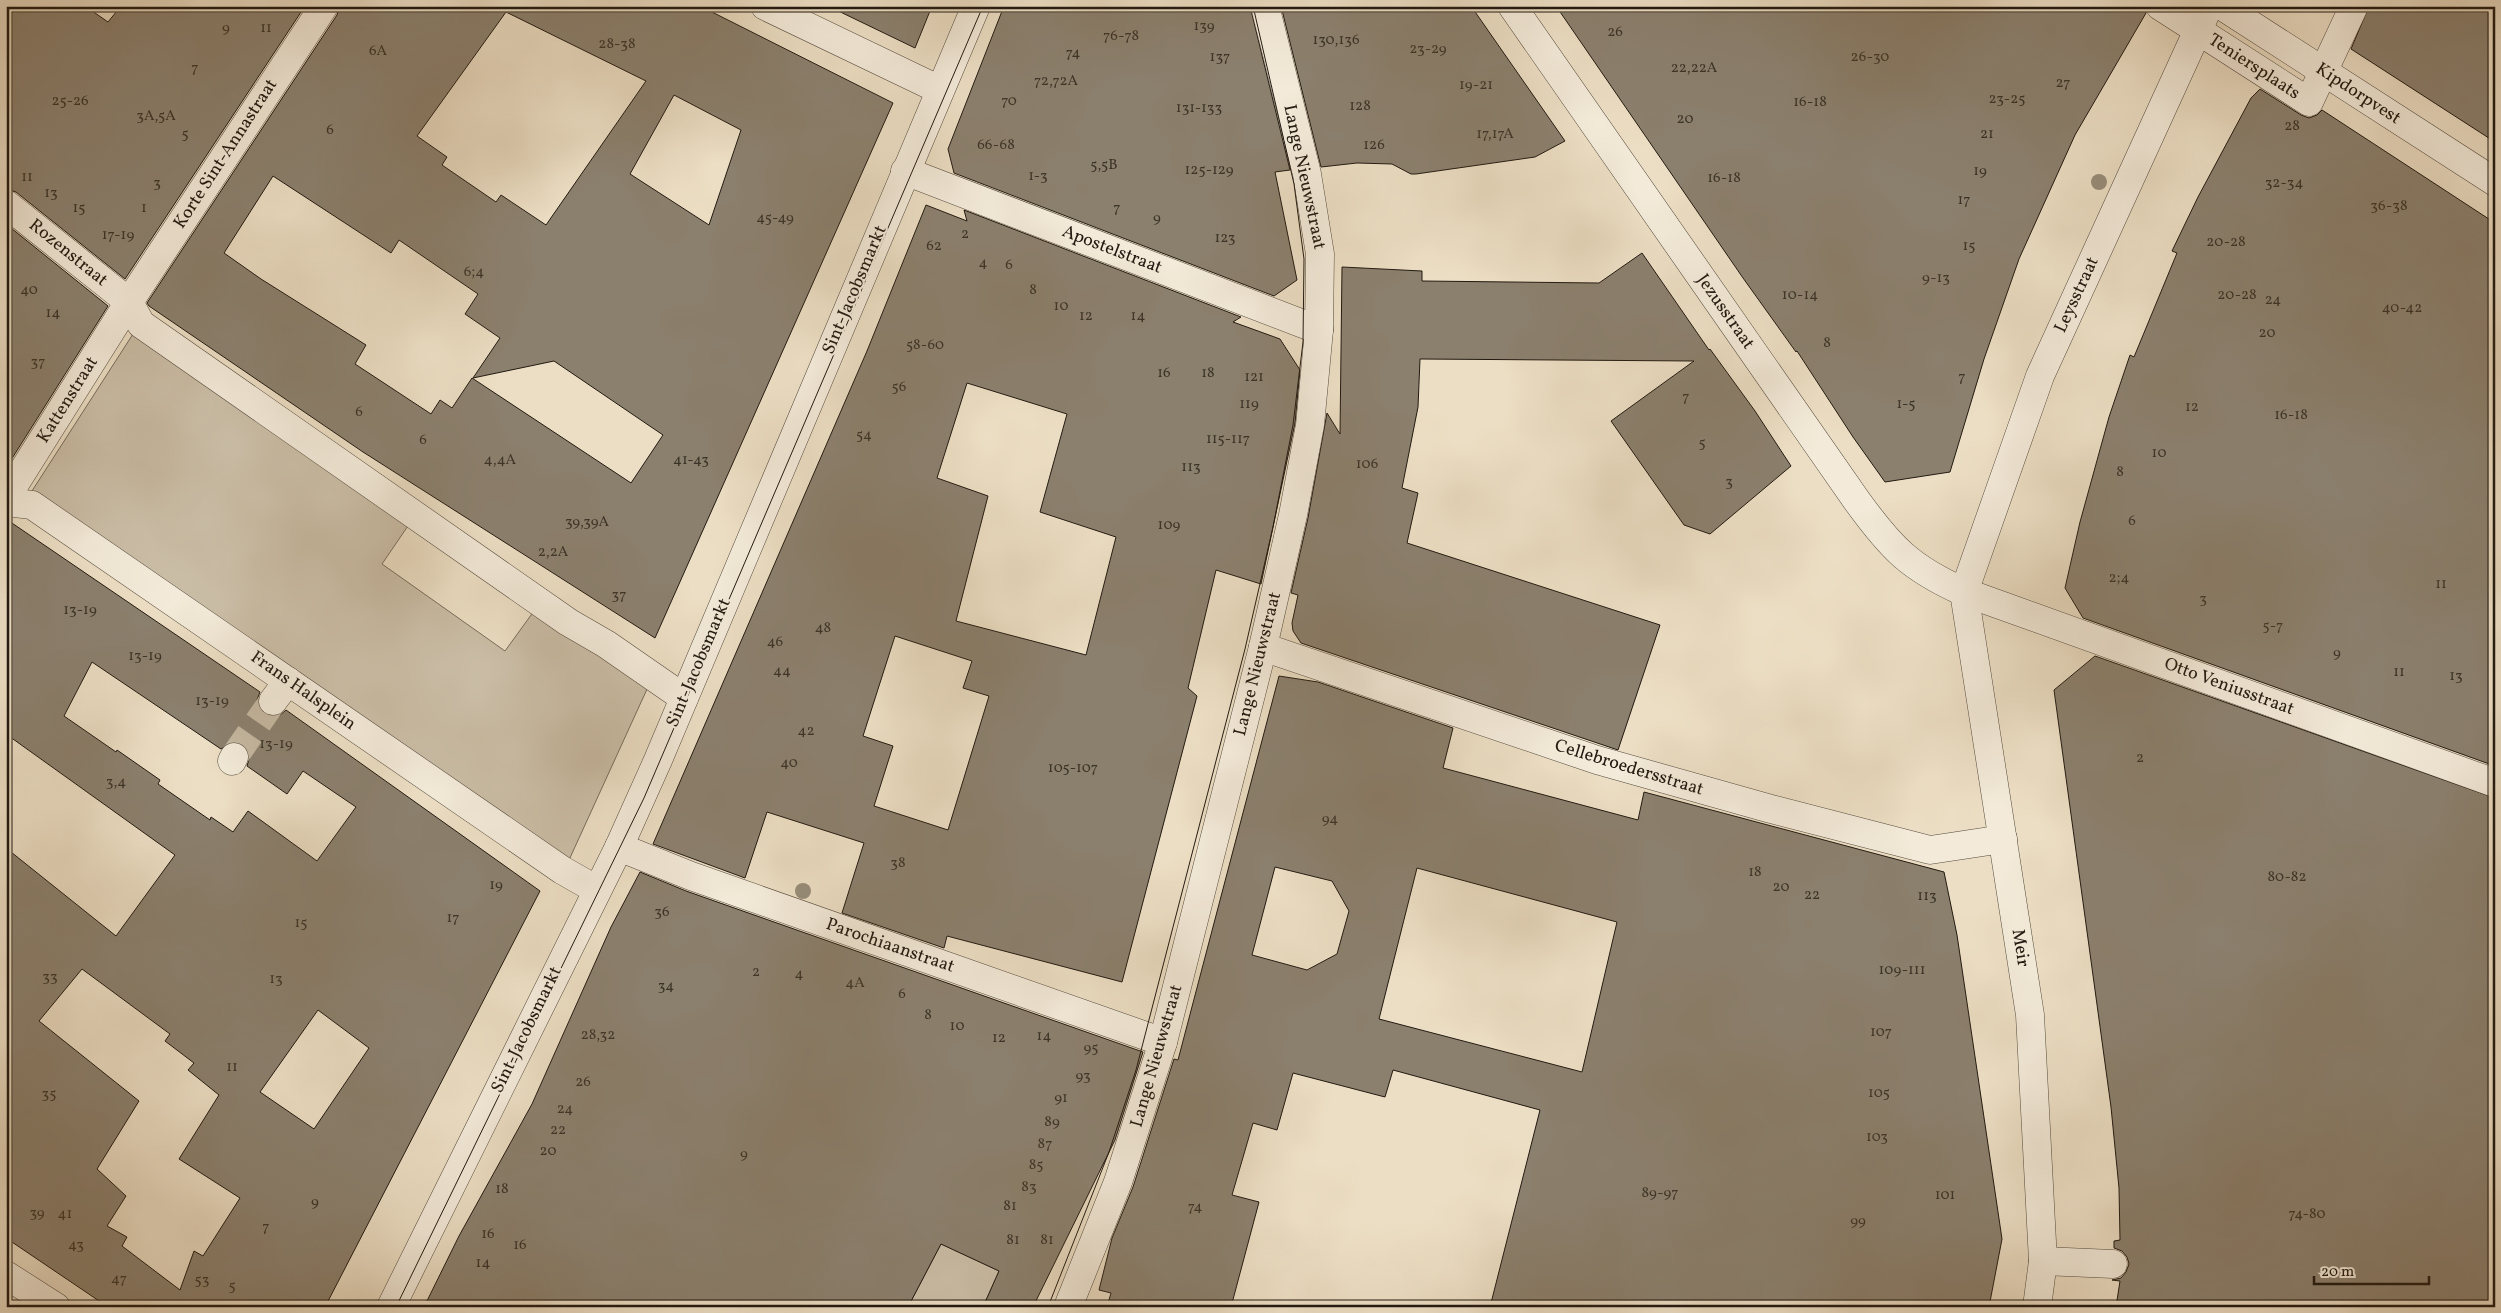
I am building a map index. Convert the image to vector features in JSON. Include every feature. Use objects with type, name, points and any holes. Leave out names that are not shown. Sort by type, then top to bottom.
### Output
[{"type":"street","name":"Korte Sint-Annastraat","points":[[129,302],[324,6]]},
{"type":"street","points":[[764,6],[940,90]]},
{"type":"street","name":"Sint-Jacobsmarkt","points":[[391,1307],[619,847],[684,698],[976,6]]},
{"type":"street","name":"Lange Nieuwstraat","points":[[1068,1307],[1118,1182],[1163,1042],[1263,647],[1303,466],[1316,376],[1320,330],[1320,254],[1307,174],[1264,6]]},
{"type":"street","name":"Jezusstraat","points":[[1512,6],[1880,533],[1906,560],[1934,579],[1964,592]]},
{"type":"street","name":"Teniersplaats","points":[[2160,6],[2309,102],[2354,6]]},
{"type":"street","name":"Leysstraat","points":[[1964,592],[2040,376],[2209,6]]},
{"type":"street","name":"Kipdorpvest","points":[[2222,6],[2495,182]]},
{"type":"street","name":"Apostelstraat","points":[[905,171],[1320,330]]},
{"type":"street","name":"Rozenstraat","points":[[6,204],[129,302]]},
{"type":"street","name":"Kattenstraat","points":[[6,498],[129,302]]},
{"type":"street","points":[[129,302],[141,324],[568,622],[606,644],[684,698]]},
{"type":"street","name":"Frans Halsplein","points":[[6,502],[32,505],[281,691],[562,870],[597,890]]},
{"type":"street","name":"Otto Veniusstraat","points":[[1964,592],[2495,783]]},
{"type":"street","name":"Meir","points":[[1964,592],[2030,1015],[2043,1261],[2037,1307]]},
{"type":"street","name":"Cellebroedersstraat","points":[[1263,647],[1597,760],[1771,809],[1930,850],[2003,839]]},
{"type":"street","name":"Parochiaanstraat","points":[[619,847],[691,876],[1163,1042]]},
{"type":"street","points":[[2043,1261],[2113,1264]]},
{"type":"street","points":[[6,1275],[56,1307]]},
{"type":"shaded area","points":[[133,334],[410,523],[382,564],[505,651],[534,611],[648,687],[569,860],[30,494]]},
{"type":"shaded area","points":[[941,1244],[999,1271],[983,1307],[908,1307]]},
{"type":"building","points":[[6,6],[85,6],[108,22],[121,6],[305,6],[125,279],[16,192],[6,189]]},
{"type":"building","points":[[340,6],[700,6],[893,103],[655,638],[363,452],[147,303],[337,15]],"holes":[[[506,12],[646,81],[546,225],[501,195],[496,202],[442,165],[447,157],[417,136]],[[674,95],[741,130],[709,225],[630,174]],[[273,176],[391,253],[399,240],[478,294],[465,314],[500,338],[473,378],[554,361],[663,435],[631,483],[472,378],[452,408],[440,400],[431,414],[355,364],[366,345],[261,279],[224,253]]]},
{"type":"building","points":[[828,6],[932,6],[915,48]]},
{"type":"building","points":[[1004,6],[1250,6],[1290,170],[1275,172],[1297,280],[1274,296],[954,173],[948,149]]},
{"type":"building","points":[[1281,6],[1471,6],[1565,141],[1535,157],[1416,174],[1411,174],[1392,164],[1357,163],[1321,167]]},
{"type":"building","points":[[1556,6],[2145,6],[2146,13],[2075,135],[2019,259],[1984,359],[1950,472],[1885,482],[1797,351],[1743,278]]},
{"type":"building","points":[[2369,6],[2495,6],[2495,142],[2351,49]]},
{"type":"building","points":[[2260,89],[2309,118],[2317,115],[2322,110],[2495,223],[2495,766],[2083,618],[2065,588],[2080,522],[2109,417],[2130,355],[2134,357],[2177,253],[2172,251],[2198,197],[2251,98]]},
{"type":"building","points":[[926,205],[967,221],[964,210],[1241,317],[1233,322],[1280,339],[1300,370],[1295,423],[1261,584],[1216,570],[1188,688],[1197,696],[1122,982],[947,936],[944,948],[842,913],[864,843],[767,812],[745,878],[653,844],[867,351]],"holes":[[[967,383],[1067,414],[1040,512],[1116,537],[1086,655],[956,621],[988,496],[937,478]],[[895,636],[972,661],[963,688],[989,696],[948,830],[874,806],[893,746],[863,736]]]},
{"type":"building","points":[[6,224],[108,306],[6,468]]},
{"type":"building","points":[[1642,253],[1709,350],[1755,411],[1791,466],[1710,534],[1684,525],[1611,421],[1694,361],[1420,359],[1418,407],[1402,488],[1418,493],[1407,543],[1660,625],[1618,750],[1301,643],[1293,631],[1292,623],[1298,595],[1291,593],[1308,518],[1327,413],[1340,434],[1342,267],[1422,271],[1422,281],[1599,283]]},
{"type":"building","points":[[6,519],[260,692],[257,700],[258,707],[264,714],[272,717],[279,716],[286,710],[540,891],[325,1307],[108,1307],[6,1238],[6,848],[116,936],[175,855],[6,734]],"holes":[[[92,662],[221,749],[233,742],[241,743],[247,749],[250,756],[247,766],[287,794],[303,771],[356,807],[317,861],[248,811],[233,832],[211,817],[210,820],[158,784],[160,780],[64,716]],[[82,969],[170,1034],[165,1041],[194,1063],[188,1070],[219,1095],[179,1159],[240,1198],[203,1256],[194,1251],[180,1290],[122,1246],[127,1237],[107,1226],[126,1196],[97,1169],[139,1101],[39,1021]],[[318,1010],[369,1048],[314,1129],[260,1092]]]},
{"type":"building","points":[[2095,656],[2495,798],[2495,1307],[2116,1307],[2120,1281],[2112,1280],[2121,1278],[2129,1264],[2127,1257],[2122,1251],[2114,1248],[2114,1241],[2120,1240],[2119,1188],[2111,1107],[2054,690]]},
{"type":"building","points":[[1279,676],[1318,682],[1453,728],[1443,768],[1638,820],[1644,792],[1944,872],[1957,935],[2002,1239],[1989,1307],[1490,1307],[1540,1110],[1393,1070],[1385,1097],[1293,1073],[1277,1130],[1253,1123],[1232,1195],[1259,1202],[1231,1307],[1107,1307],[1111,1293],[1099,1290],[1112,1238],[1133,1187],[1174,1059],[1178,1060]],"holes":[[[1275,867],[1332,881],[1349,911],[1337,954],[1307,970],[1252,955]],[[1417,868],[1617,922],[1582,1072],[1379,1019]]]},
{"type":"building","points":[[640,872],[686,891],[1143,1052],[1115,1140],[1033,1307],[983,1307],[999,1271],[941,1244],[908,1307],[424,1307],[459,1236],[532,1104],[611,927]]},
{"type":"tunnel","points":[[234,757],[273,701]]},
{"type":"tram line","points":[[396,1307],[644,798],[983,6]]},
{"type":"tram line","points":[[1048,1307],[1109,1152],[1136,1070],[1245,649],[1273,527],[1293,425],[1303,342],[1304,259],[1294,184],[1253,6]]}]
